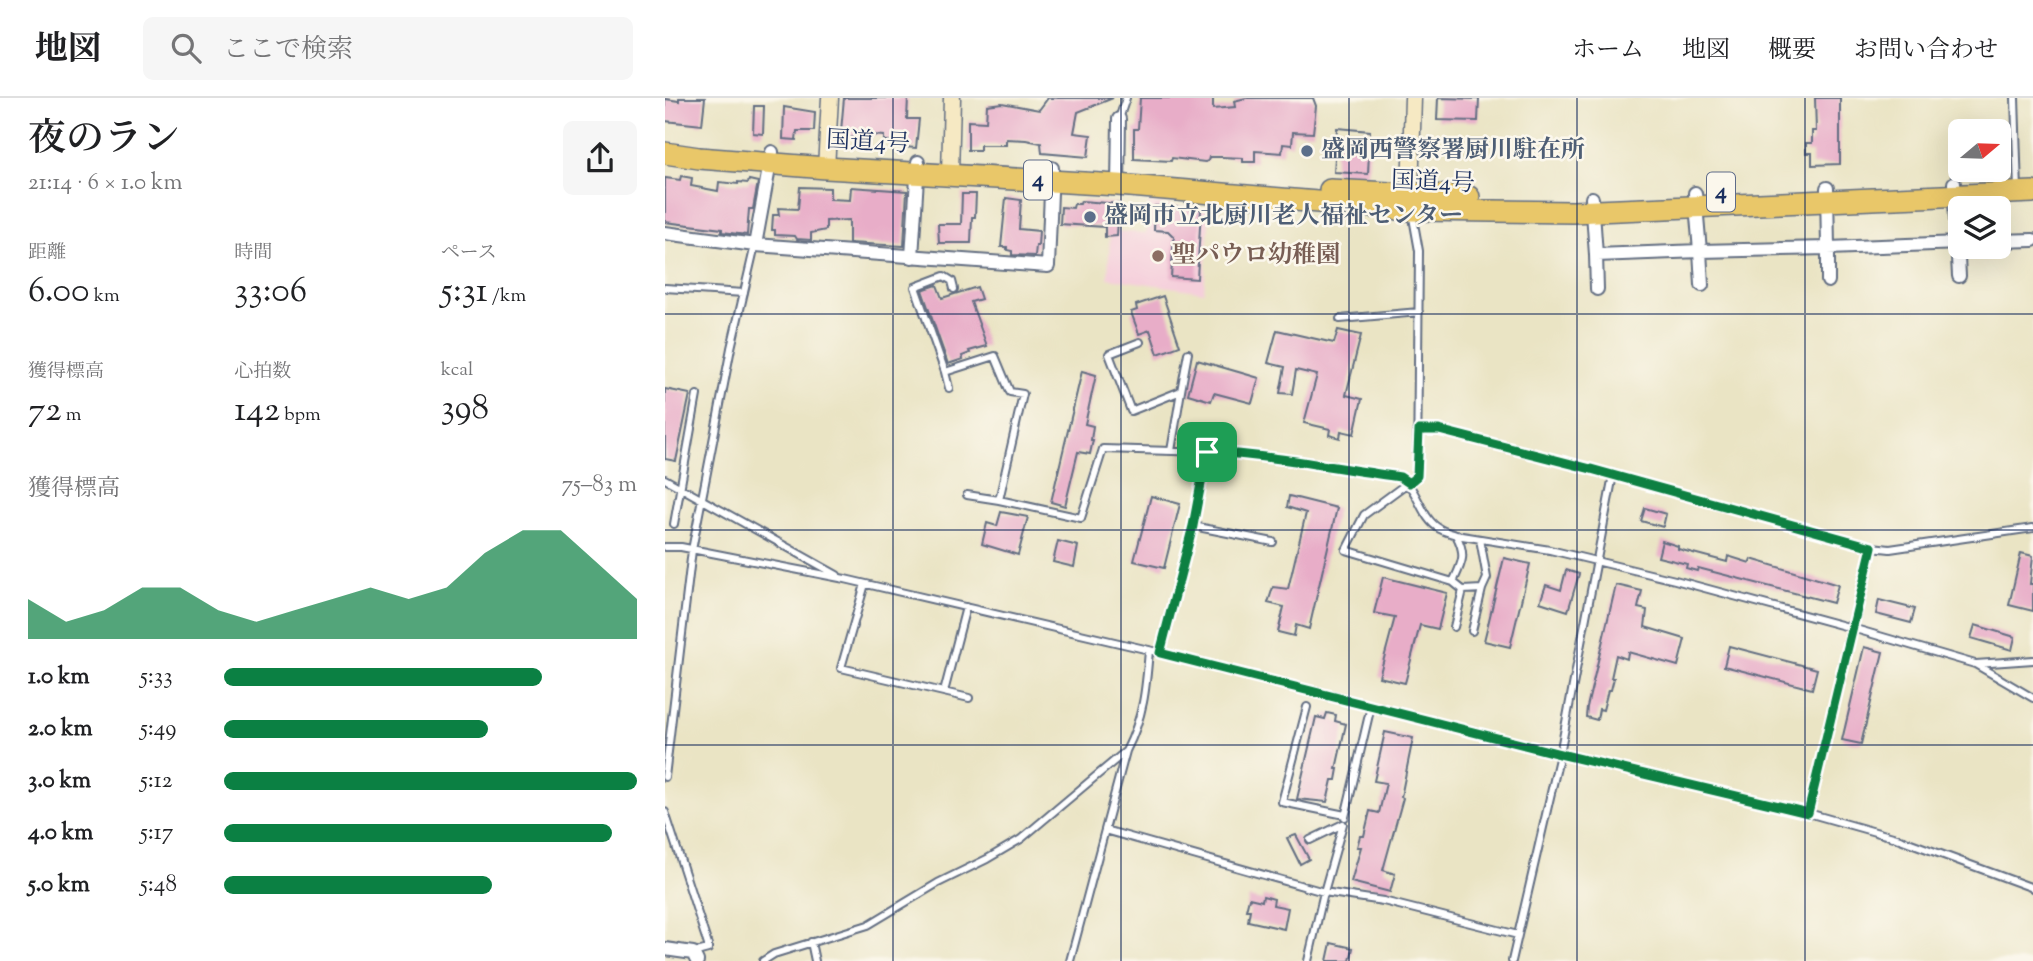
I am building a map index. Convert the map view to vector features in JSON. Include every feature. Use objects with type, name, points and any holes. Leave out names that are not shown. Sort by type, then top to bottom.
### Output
[{"type":"highway","name":"国道4号","points":[[665,143],[826,162],[1302,188],[1411,202],[1593,204],[2025,186]]},
{"type":"highway","name":"国道4号","points":[[665,153],[699,158],[772,157]]},
{"type":"street","points":[[826,162],[830,98]]},
{"type":"street","points":[[950,169],[952,98]]},
{"type":"street","points":[[1411,202],[1413,98]]},
{"type":"street","points":[[1118,179],[1119,119]]},
{"type":"street","points":[[755,245],[772,157]]},
{"type":"street","points":[[912,257],[918,167]]},
{"type":"street","points":[[665,233],[755,245],[1048,266],[1052,174]]},
{"type":"street","points":[[1954,189],[1955,196]]},
{"type":"street","points":[[1828,194],[1828,281]]},
{"type":"street","points":[[1696,200],[1702,285]]},
{"type":"street","points":[[1593,204],[1597,289]]},
{"type":"street","points":[[2011,241],[2033,240]]},
{"type":"street","points":[[1596,255],[1948,243]]},
{"type":"street","points":[[1958,259],[1959,276]]},
{"type":"street","points":[[665,949],[695,957]]},
{"type":"lane","points":[[1119,119],[1126,98]]},
{"type":"lane","points":[[2015,98],[2025,186]]},
{"type":"lane","points":[[1411,202],[1419,251],[1417,476],[1364,515],[1346,550],[1453,582],[1463,590],[1482,589]]},
{"type":"lane","points":[[665,777],[692,550],[731,348],[755,245]]},
{"type":"lane","points":[[949,388],[915,286],[944,276],[952,281],[954,289]]},
{"type":"lane","points":[[665,288],[744,293]]},
{"type":"lane","points":[[1340,319],[1419,312]]},
{"type":"lane","points":[[1140,342],[1109,354],[1131,411],[1181,391]]},
{"type":"lane","points":[[1171,451],[1188,353]]},
{"type":"lane","points":[[945,372],[995,356],[1010,392],[1023,394],[999,500]]},
{"type":"lane","points":[[674,524],[697,395]]},
{"type":"lane","points":[[1419,430],[1439,430],[1872,547],[1890,549],[2033,528]]},
{"type":"lane","points":[[968,495],[1081,519],[1103,449],[1258,454],[1400,477],[1409,483],[1427,516],[1439,529],[1456,535],[1550,550],[1852,628],[1975,664],[2033,698]]},
{"type":"lane","points":[[1160,653],[1193,526],[1207,452]]},
{"type":"lane","points":[[1512,961],[1560,754],[1613,475]]},
{"type":"lane","points":[[665,479],[845,579]]},
{"type":"lane","points":[[1193,526],[1273,542]]},
{"type":"lane","points":[[1453,582],[1462,563],[1463,548],[1456,535]]},
{"type":"lane","points":[[1472,631],[1487,578],[1480,539]]},
{"type":"lane","points":[[665,547],[681,547],[845,579],[966,607],[1808,813],[1900,839],[2033,888]]},
{"type":"lane","points":[[1808,813],[1872,547]]},
{"type":"lane","points":[[865,584],[841,668],[969,698]]},
{"type":"lane","points":[[1454,627],[1463,590]]},
{"type":"lane","points":[[944,692],[966,607]]},
{"type":"lane","points":[[1070,961],[1126,751],[1144,705],[1149,650]]},
{"type":"lane","points":[[1975,664],[2033,660]]},
{"type":"lane","points":[[1307,706],[1282,802],[1345,815]]},
{"type":"lane","points":[[1308,961],[1371,706]]},
{"type":"lane","points":[[763,961],[774,954],[868,925],[937,883],[1021,839],[1126,751]]},
{"type":"lane","points":[[665,812],[708,945],[708,950],[695,957]]},
{"type":"lane","points":[[1310,840],[1343,824]]},
{"type":"lane","points":[[1105,830],[1324,892],[1383,901],[1518,935]]},
{"type":"lane","points":[[811,942],[815,961]]},
{"type":"shaded area","name":"聖パウロ幼稚園","points":[[1148,203],[1210,210],[1204,292],[1108,278],[1110,231],[1146,233]]},
{"type":"building","points":[[679,98],[705,98],[702,125],[665,121],[665,99],[679,101]]},
{"type":"building","points":[[844,98],[908,98],[907,119],[919,119],[916,148],[891,146],[891,141],[884,141],[884,136],[859,134],[858,138],[844,137],[841,131]]},
{"type":"building","points":[[1048,98],[1113,98],[1078,112],[1074,133],[1091,135],[1088,157],[1042,153],[1041,143],[1026,140],[1006,139],[1006,145],[980,145],[980,150],[968,150],[968,121],[986,122],[987,105],[1002,103],[1039,110]]},
{"type":"building","points":[[1140,98],[1213,98],[1213,109],[1235,107],[1234,101],[1246,98],[1313,98],[1316,106],[1313,133],[1293,132],[1292,145],[1283,144],[1282,153],[1255,151],[1255,162],[1243,162],[1243,158],[1221,157],[1209,157],[1205,162],[1172,158],[1171,161],[1134,159],[1134,129],[1138,129]]},
{"type":"building","points":[[1438,98],[1479,99],[1478,121],[1437,120]]},
{"type":"building","points":[[1815,98],[1840,98],[1840,164],[1812,165],[1812,153],[1806,153],[1806,143],[1812,143],[1812,131],[1816,131]]},
{"type":"building","points":[[754,106],[764,106],[763,134],[753,133]]},
{"type":"building","points":[[784,107],[815,112],[814,131],[797,131],[796,140],[783,139]]},
{"type":"building","points":[[1337,128],[1370,131],[1368,174],[1334,172]]},
{"type":"building","points":[[681,176],[692,178],[691,186],[718,191],[719,182],[758,182],[753,209],[749,209],[747,235],[665,222],[665,178],[680,180]]},
{"type":"building","points":[[800,187],[830,188],[830,199],[850,200],[851,187],[907,191],[904,246],[849,243],[849,220],[826,221],[826,230],[811,233],[811,240],[775,235],[775,230],[772,230],[773,215],[779,215],[778,208],[798,209]]},
{"type":"building","points":[[962,194],[976,194],[971,243],[939,243],[938,224],[961,224]]},
{"type":"building","points":[[1006,198],[1021,200],[1019,229],[1039,231],[1035,256],[1012,255],[1012,251],[1007,250],[1007,247],[1001,247]]},
{"type":"building","name":"盛岡市立北厨川老人福祉センター","points":[[1081,201],[1119,204],[1117,236],[1105,237],[1105,227],[1060,224],[1061,207],[1073,208],[1074,204],[1080,204]]},
{"type":"building","points":[[1155,206],[1201,209],[1197,279],[1171,277],[1174,237],[1168,231],[1154,230]]},
{"type":"building","points":[[937,285],[942,298],[977,287],[981,299],[971,302],[987,346],[969,351],[970,353],[962,356],[963,359],[948,364],[922,290]]},
{"type":"building","points":[[1163,296],[1180,346],[1158,354],[1150,330],[1139,334],[1131,312],[1137,310],[1136,305]]},
{"type":"building","points":[[1277,330],[1334,343],[1338,330],[1361,335],[1346,395],[1362,399],[1354,434],[1341,431],[1340,438],[1329,435],[1330,429],[1304,423],[1317,375],[1296,370],[1292,394],[1280,393],[1285,367],[1268,363]]},
{"type":"building","points":[[1197,360],[1259,378],[1252,403],[1214,393],[1211,401],[1188,394]]},
{"type":"building","points":[[1082,371],[1096,375],[1085,424],[1093,426],[1093,440],[1090,454],[1078,452],[1065,506],[1051,502]]},
{"type":"building","points":[[665,389],[690,394],[676,461],[665,459]]},
{"type":"building","points":[[1151,496],[1180,504],[1164,568],[1134,561]]},
{"type":"building","points":[[1289,496],[1337,508],[1309,629],[1296,625],[1294,636],[1278,632],[1284,607],[1268,603],[1273,587],[1288,589],[1306,513],[1287,507]]},
{"type":"building","points":[[1645,508],[1666,514],[1663,527],[1641,521]]},
{"type":"building","points":[[1001,512],[1028,517],[1018,555],[982,544],[987,523],[997,526]]},
{"type":"building","points":[[1058,541],[1078,546],[1074,567],[1053,562]]},
{"type":"building","points":[[1662,541],[1678,546],[1678,549],[1727,562],[1728,556],[1750,563],[1751,559],[1838,585],[1833,603],[1698,568],[1697,571],[1686,568],[1687,564],[1658,557]]},
{"type":"building","points":[[2021,553],[2033,556],[2030,584],[2033,584],[2033,611],[2009,605]]},
{"type":"building","points":[[1504,558],[1530,564],[1510,647],[1484,641]]},
{"type":"building","points":[[1566,570],[1579,574],[1568,611],[1540,602],[1546,585],[1561,590]]},
{"type":"building","points":[[1383,577],[1447,593],[1438,629],[1420,625],[1405,683],[1379,677],[1395,617],[1374,613]]},
{"type":"building","points":[[1616,585],[1642,591],[1638,608],[1647,610],[1645,627],[1685,639],[1678,666],[1628,652],[1627,659],[1616,655],[1611,690],[1608,690],[1603,710],[1599,709],[1597,720],[1586,717],[1587,707]]},
{"type":"building","points":[[1879,600],[1915,609],[1911,623],[1876,614]]},
{"type":"building","points":[[1975,625],[2015,637],[2012,650],[1971,638]]},
{"type":"building","points":[[1729,646],[1817,669],[1812,689],[1724,666]]},
{"type":"building","points":[[1864,647],[1883,652],[1861,744],[1842,740]]},
{"type":"building","points":[[1327,713],[1336,715],[1335,721],[1346,724],[1336,780],[1332,780],[1327,802],[1297,799],[1316,717],[1325,719]]},
{"type":"building","points":[[1385,732],[1413,738],[1401,797],[1403,798],[1383,870],[1395,874],[1390,892],[1351,882],[1361,847],[1357,847],[1360,836],[1364,836],[1370,811],[1379,813],[1386,783],[1374,781]]},
{"type":"building","points":[[1296,835],[1309,859],[1300,864],[1287,838]]},
{"type":"building","points":[[1263,896],[1274,899],[1273,905],[1288,908],[1284,929],[1248,921],[1250,910],[1246,910],[1249,898],[1262,901]]},
{"type":"building","points":[[1331,943],[1353,948],[1350,961],[1327,961]]},
{"type":"place","name":"盛岡西警察署厨川駐在所","points":[[1307,151]]},
{"type":"place","name":"盛岡市立北厨川老人福祉センター","points":[[1090,217]]},
{"type":"place","name":"聖パウロ幼稚園","points":[[1158,256]]},
{"type":"route","points":[[1419,430],[1439,430],[1872,547],[1808,813],[1560,754],[1160,653],[1193,526],[1207,452],[1258,454],[1400,477],[1409,483],[1417,476],[1419,430]]}]
